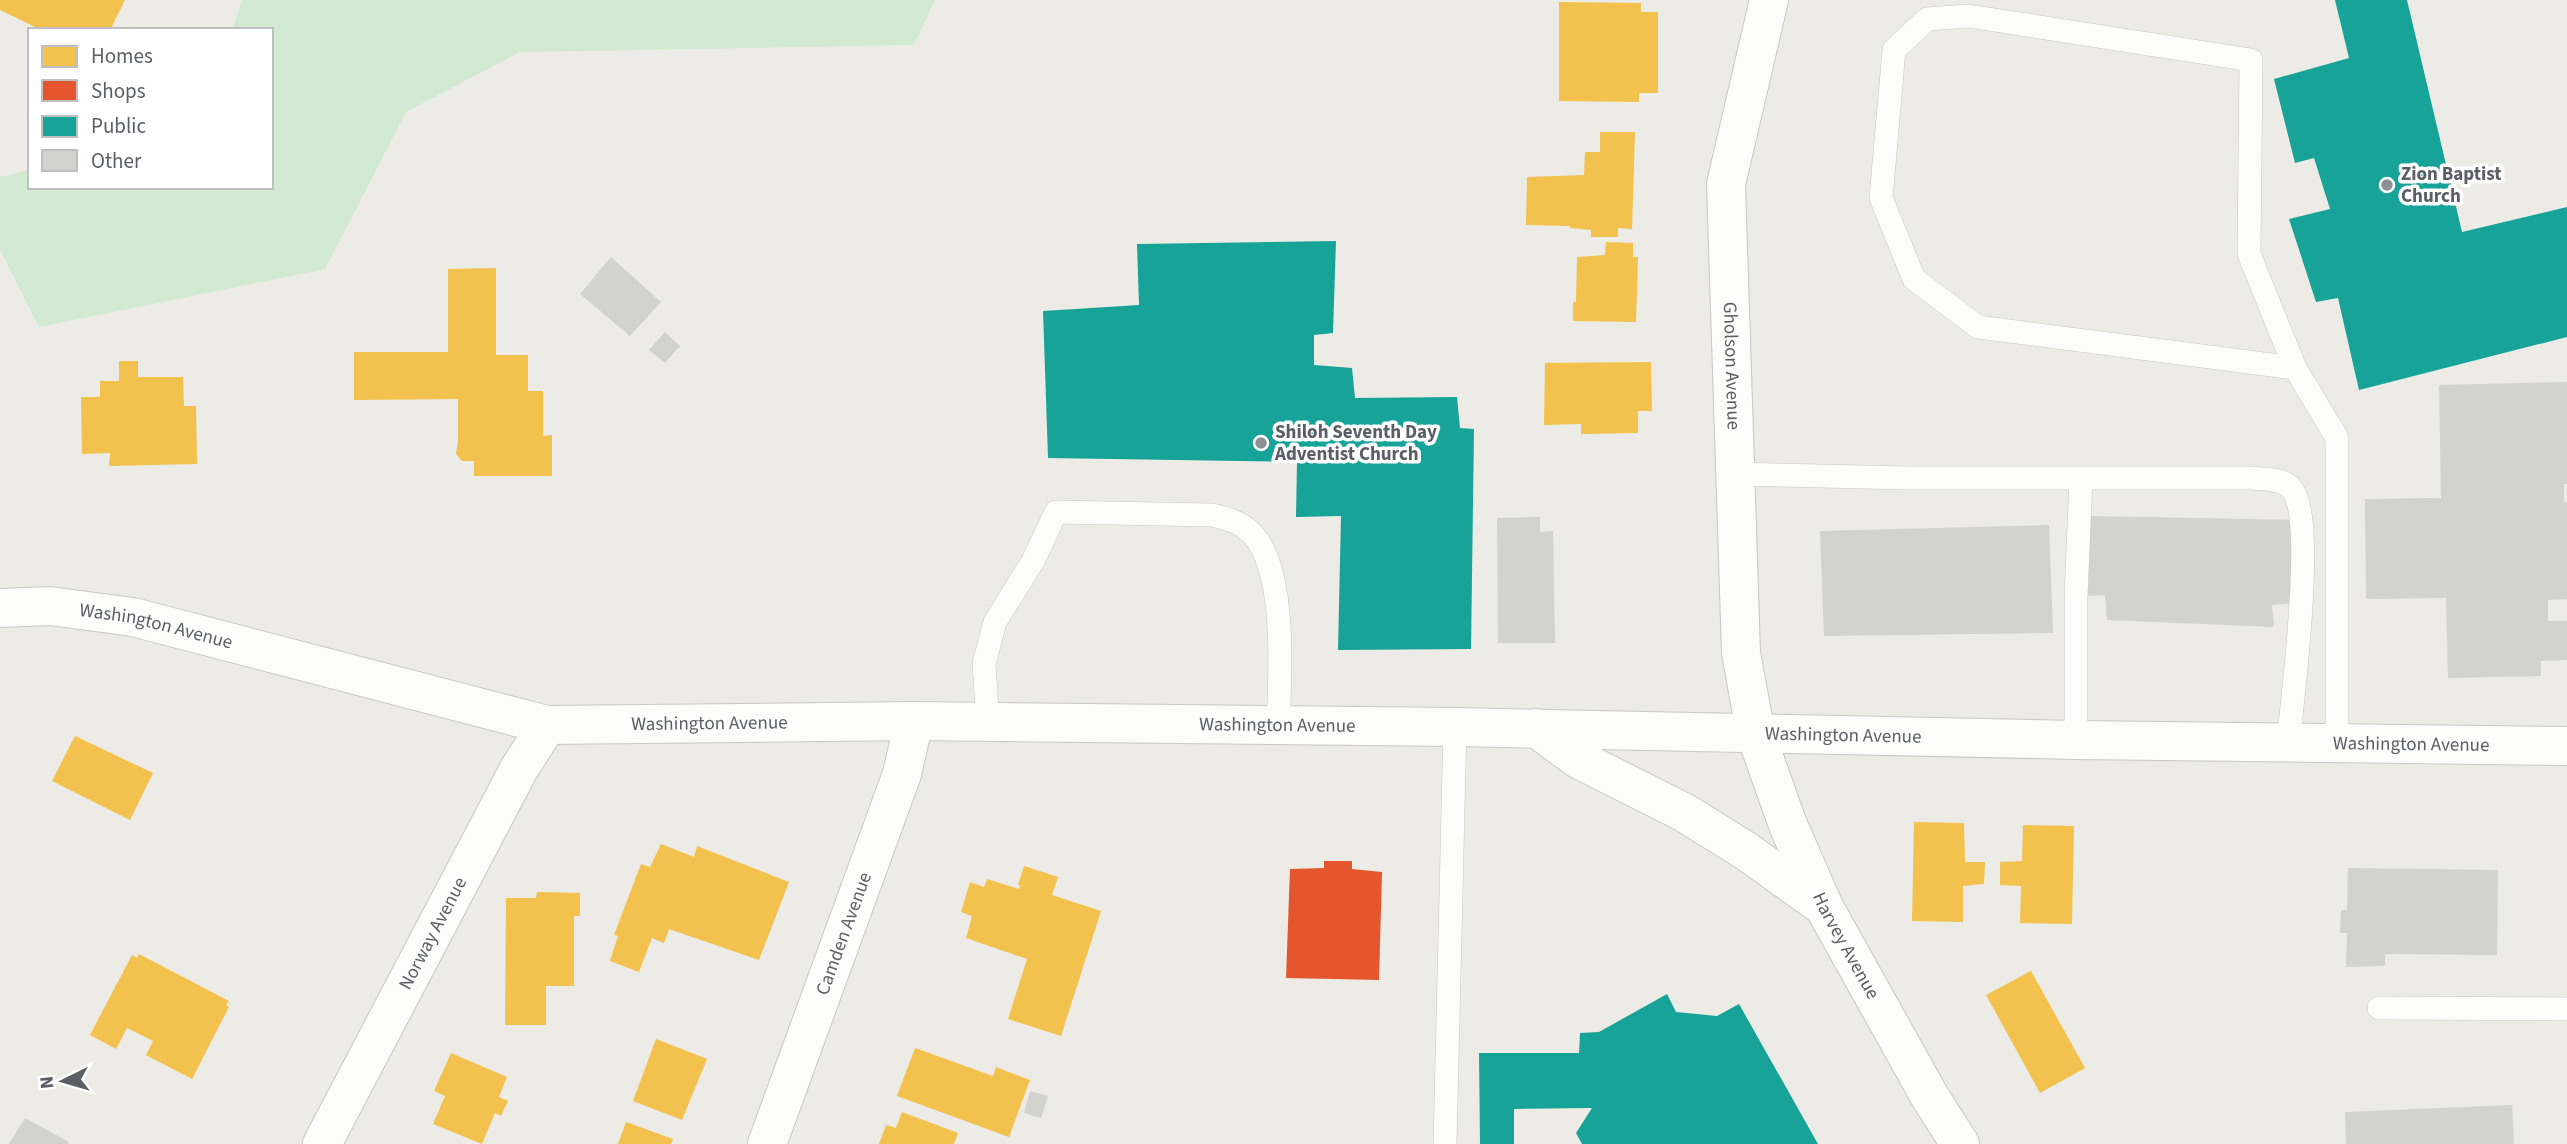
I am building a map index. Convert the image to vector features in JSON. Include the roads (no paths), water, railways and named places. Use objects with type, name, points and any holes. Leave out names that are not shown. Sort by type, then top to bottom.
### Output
[{"type":"street","name":"Gholson Avenue","points":[[1756,735],[1741,653],[1726,184],[1769,0]]},
{"type":"street","name":"Washington Avenue","points":[[0,608],[50,606],[133,617],[547,725],[914,722],[1455,727],[1756,735],[2567,746]]},
{"type":"street","name":"Camden Avenue","points":[[767,1144],[902,774],[914,722]]},
{"type":"street","name":"Norway Avenue","points":[[322,1144],[519,769],[547,725]]},
{"type":"street","points":[[1536,728],[1578,759],[1671,804],[1746,851],[1824,907]]},
{"type":"street","name":"Harvey Avenue","points":[[1756,735],[1788,825],[1824,907],[1930,1097],[1960,1144]]},
{"type":"lane","points":[[2295,368],[1978,327],[1914,279],[1881,198],[1894,50],[1927,19],[1966,8],[2251,60],[2249,254],[2295,368],[2337,438],[2337,743]]},
{"type":"lane","points":[[1735,474],[2250,478],[2271,480],[2290,488],[2296,496],[2301,514],[2302,551],[2300,619],[2288,744]]},
{"type":"lane","points":[[2076,740],[2076,597],[2081,478]]},
{"type":"lane","points":[[988,723],[984,664],[995,622],[1033,561],[1056,512],[1212,515],[1237,521],[1258,540],[1272,575],[1281,648],[1278,727]]},
{"type":"lane","points":[[1444,1144],[1455,727]]},
{"type":"lane","points":[[2379,1008],[2567,1009]]},
{"type":"place","name":"Zion Baptist Church","points":[[2387,185]]},
{"type":"place","name":"Shiloh Seventh Day Adventist Church","points":[[1261,443]]}]
